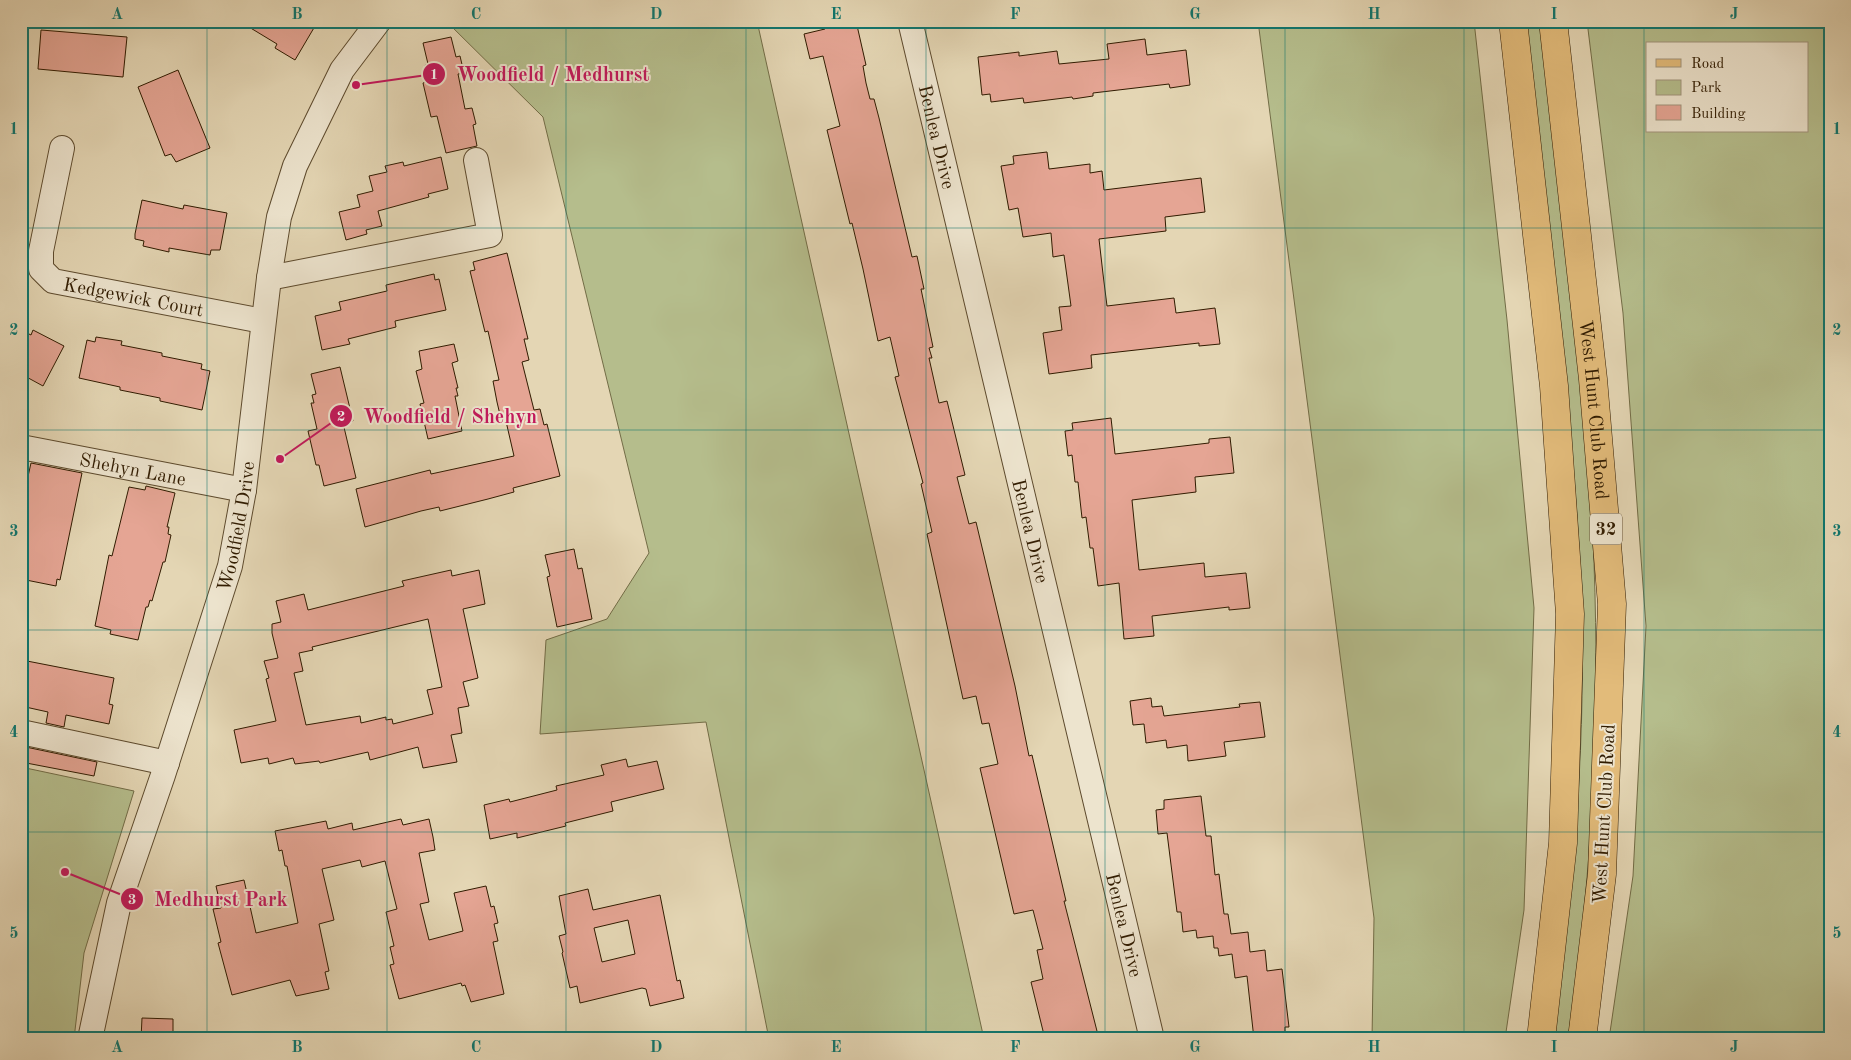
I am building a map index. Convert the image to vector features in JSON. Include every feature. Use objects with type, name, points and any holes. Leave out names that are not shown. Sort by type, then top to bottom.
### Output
[{"type":"main road","name":"West Hunt Club Road","points":[[1513,21],[1554,386],[1570,614],[1563,843],[1541,1039]]},
{"type":"main road","name":"West Hunt Club Road","points":[[1553,21],[1593,379],[1612,604],[1602,874],[1582,1039]]},
{"type":"street","name":"Woodfield Drive","points":[[90,1039],[120,902],[230,566],[244,490],[269,278],[279,217],[295,166],[342,70],[379,21]]},
{"type":"street","name":"Benlea Drive","points":[[910,21],[1152,1039]]},
{"type":"street","name":"Kedgewick Court","points":[[62,148],[41,251],[41,269],[54,281],[264,321]]},
{"type":"street","points":[[269,278],[490,235],[476,160]]},
{"type":"street","name":"Shehyn Lane","points":[[21,447],[244,490]]},
{"type":"street","points":[[21,732],[167,763]]},
{"type":"green space","points":[[446,21],[757,21],[984,1039],[769,1039],[706,722],[540,734],[546,640],[607,619],[649,553],[543,117]]},
{"type":"green space","points":[[1258,21],[1474,21],[1507,320],[1534,608],[1524,910],[1505,1039],[1372,1039],[1374,918]]},
{"type":"green space","points":[[1526,21],[1540,21],[1582,396],[1591,496],[1594,563],[1596,682],[1592,801],[1583,920],[1568,1039],[1553,1039],[1576,829],[1581,724],[1581,584],[1571,443]]},
{"type":"green space","points":[[1587,21],[1830,21],[1830,1039],[1609,1039],[1633,876],[1646,626],[1623,313]]},
{"type":"green space","points":[[21,767],[134,791],[84,953],[74,1039],[21,1039]]},
{"type":"building","points":[[239,21],[318,21],[295,60],[275,48],[277,44]]},
{"type":"building","points":[[839,21],[842,25],[856,21],[866,65],[863,66],[870,99],[874,99],[912,257],[917,256],[924,289],[921,289],[933,347],[929,348],[932,358],[929,358],[939,403],[947,401],[965,475],[957,477],[969,524],[976,522],[1015,686],[1029,756],[1032,755],[1066,901],[1064,901],[1099,1039],[1045,1039],[1031,982],[1043,979],[1037,950],[1043,949],[1033,910],[1014,914],[980,768],[998,764],[989,723],[982,724],[976,696],[963,699],[927,534],[932,532],[921,484],[923,483],[895,377],[899,376],[890,337],[878,341],[852,223],[850,224],[827,130],[840,126],[823,56],[810,59],[804,34],[825,29],[824,25]]},
{"type":"building","points":[[41,30],[127,37],[123,77],[38,69]]},
{"type":"building","points":[[451,37],[456,57],[460,56],[464,73],[458,74],[465,109],[472,108],[476,124],[473,125],[477,146],[446,153],[437,116],[431,117],[423,83],[429,81],[425,65],[428,64],[423,43]]},
{"type":"building","points":[[1145,39],[1147,55],[1186,50],[1190,85],[1170,88],[1169,84],[1093,93],[1093,96],[1073,99],[1072,97],[1024,103],[1023,98],[991,102],[990,94],[982,95],[978,57],[1019,52],[1019,56],[1057,51],[1059,64],[1109,59],[1107,44]]},
{"type":"building","points":[[178,70],[210,148],[176,162],[171,154],[165,156],[138,87]]},
{"type":"building","points":[[1047,152],[1049,169],[1090,164],[1090,173],[1102,171],[1104,190],[1201,178],[1205,212],[1165,217],[1166,231],[1099,239],[1103,274],[1107,306],[1174,298],[1176,313],[1215,308],[1220,344],[1199,346],[1199,343],[1091,355],[1092,368],[1049,374],[1043,333],[1062,330],[1059,307],[1071,306],[1064,255],[1053,257],[1051,233],[1023,237],[1018,208],[1009,210],[1001,166],[1014,164],[1013,156]]},
{"type":"building","points":[[441,157],[448,189],[428,194],[429,197],[378,211],[382,226],[366,230],[367,234],[346,240],[339,212],[360,207],[357,195],[373,191],[369,176],[387,172],[385,166],[403,162],[404,166]]},
{"type":"building","points":[[142,200],[183,209],[184,205],[227,213],[220,250],[211,250],[210,255],[169,248],[169,252],[143,246],[144,241],[135,239]]},
{"type":"building","points":[[507,253],[528,339],[524,339],[529,360],[522,362],[534,410],[540,409],[544,425],[547,424],[560,476],[513,488],[514,492],[488,499],[440,511],[439,507],[421,511],[365,527],[356,489],[430,470],[431,474],[514,456],[505,417],[501,419],[493,381],[499,380],[488,331],[485,332],[470,271],[475,270],[473,262]]},
{"type":"building","points":[[434,274],[435,280],[439,279],[446,310],[395,321],[396,327],[348,339],[350,344],[322,350],[315,316],[341,310],[339,302],[387,291],[386,285]]},
{"type":"building","points":[[21,330],[31,335],[33,330],[64,346],[43,386],[21,374]]},
{"type":"building","points":[[96,337],[122,341],[121,345],[162,353],[162,356],[202,364],[201,369],[210,371],[202,410],[160,401],[160,398],[120,390],[120,387],[79,378],[87,340],[95,342]]},
{"type":"building","points":[[454,344],[458,361],[452,363],[458,388],[456,388],[458,396],[455,396],[462,431],[428,439],[420,404],[424,403],[416,371],[422,369],[419,351]]},
{"type":"building","points":[[340,367],[353,421],[343,423],[356,478],[324,486],[319,465],[316,465],[308,431],[317,429],[311,403],[314,403],[312,395],[316,394],[311,374]]},
{"type":"building","points":[[1111,418],[1115,454],[1209,443],[1209,439],[1230,437],[1234,473],[1195,477],[1196,492],[1132,500],[1139,570],[1204,563],[1205,577],[1246,573],[1250,608],[1229,610],[1229,607],[1152,616],[1154,636],[1124,639],[1119,583],[1098,586],[1093,548],[1090,548],[1086,517],[1082,518],[1078,482],[1075,482],[1072,455],[1068,456],[1065,431],[1073,430],[1072,423]]},
{"type":"building","points":[[31,463],[82,473],[60,580],[57,579],[56,586],[21,579],[21,508]]},
{"type":"building","points":[[146,486],[175,493],[167,527],[169,527],[168,534],[171,535],[165,562],[163,562],[152,601],[150,600],[148,607],[146,607],[138,640],[110,634],[111,630],[95,626],[109,555],[112,556],[129,487],[145,490]]},
{"type":"building","points":[[574,549],[578,569],[582,568],[592,619],[557,627],[547,577],[550,576],[545,555]]},
{"type":"building","points":[[451,570],[452,576],[479,570],[485,604],[463,609],[478,678],[463,682],[469,706],[458,708],[462,733],[451,735],[457,762],[423,768],[418,747],[370,760],[368,752],[320,763],[319,761],[295,764],[293,758],[269,764],[268,758],[241,763],[234,730],[276,721],[266,679],[269,678],[264,661],[278,658],[272,633],[272,624],[281,622],[276,601],[304,594],[308,610],[404,586],[402,581]],"holes":[[[428,619],[442,687],[427,690],[433,714],[393,724],[392,719],[386,720],[386,717],[361,723],[360,716],[306,725],[294,673],[303,671],[299,653],[313,650],[312,647]]]},
{"type":"building","points":[[27,661],[114,678],[109,704],[113,705],[109,724],[66,715],[64,727],[46,723],[48,712],[21,706],[21,676],[24,676]]},
{"type":"building","points":[[1151,698],[1152,707],[1162,706],[1164,716],[1240,707],[1239,704],[1260,702],[1265,737],[1224,742],[1226,756],[1188,761],[1187,745],[1167,748],[1166,740],[1146,743],[1144,724],[1133,725],[1130,701]]},
{"type":"building","points":[[21,746],[97,762],[94,776],[21,762]]},
{"type":"building","points":[[626,759],[628,767],[657,761],[664,789],[611,802],[613,811],[565,823],[566,826],[517,838],[517,833],[490,839],[484,805],[509,799],[510,802],[557,790],[556,786],[604,775],[601,765]]},
{"type":"building","points":[[1201,796],[1206,836],[1211,836],[1215,875],[1219,874],[1224,914],[1228,914],[1231,934],[1248,932],[1250,952],[1265,950],[1267,971],[1282,969],[1289,1027],[1285,1027],[1285,1034],[1275,1035],[1275,1039],[1254,1039],[1247,976],[1235,978],[1232,954],[1219,956],[1218,948],[1214,948],[1213,936],[1197,938],[1196,930],[1183,932],[1181,912],[1177,912],[1167,833],[1158,834],[1156,810],[1164,809],[1164,800]]},
{"type":"building","points":[[401,819],[403,825],[429,819],[435,850],[419,853],[429,902],[420,904],[429,940],[463,931],[454,893],[486,886],[491,907],[494,906],[498,923],[494,924],[498,941],[493,942],[504,994],[471,1002],[465,985],[462,986],[461,983],[399,999],[390,965],[394,964],[390,947],[394,946],[386,912],[397,909],[385,861],[362,867],[360,860],[322,869],[334,920],[319,924],[329,971],[325,972],[329,989],[296,996],[290,980],[232,995],[218,943],[221,942],[213,909],[221,908],[216,886],[244,880],[256,933],[298,923],[287,866],[285,866],[282,850],[279,851],[275,831],[326,821],[328,829],[352,823],[353,830]]},
{"type":"building","points":[[588,889],[593,910],[660,895],[677,981],[680,980],[684,998],[650,1006],[646,989],[642,988],[580,1003],[577,986],[570,988],[562,953],[559,936],[566,934],[559,896]],"holes":[[[628,920],[635,954],[602,962],[594,928]]]},
{"type":"building","points":[[142,1018],[173,1019],[173,1039],[141,1039]]},
{"type":"place","name":"Woodfield / Medhurst","points":[[356,85]]},
{"type":"place","name":"Woodfield / Shehyn","points":[[280,459]]},
{"type":"place","name":"Medhurst Park","points":[[65,872]]}]
